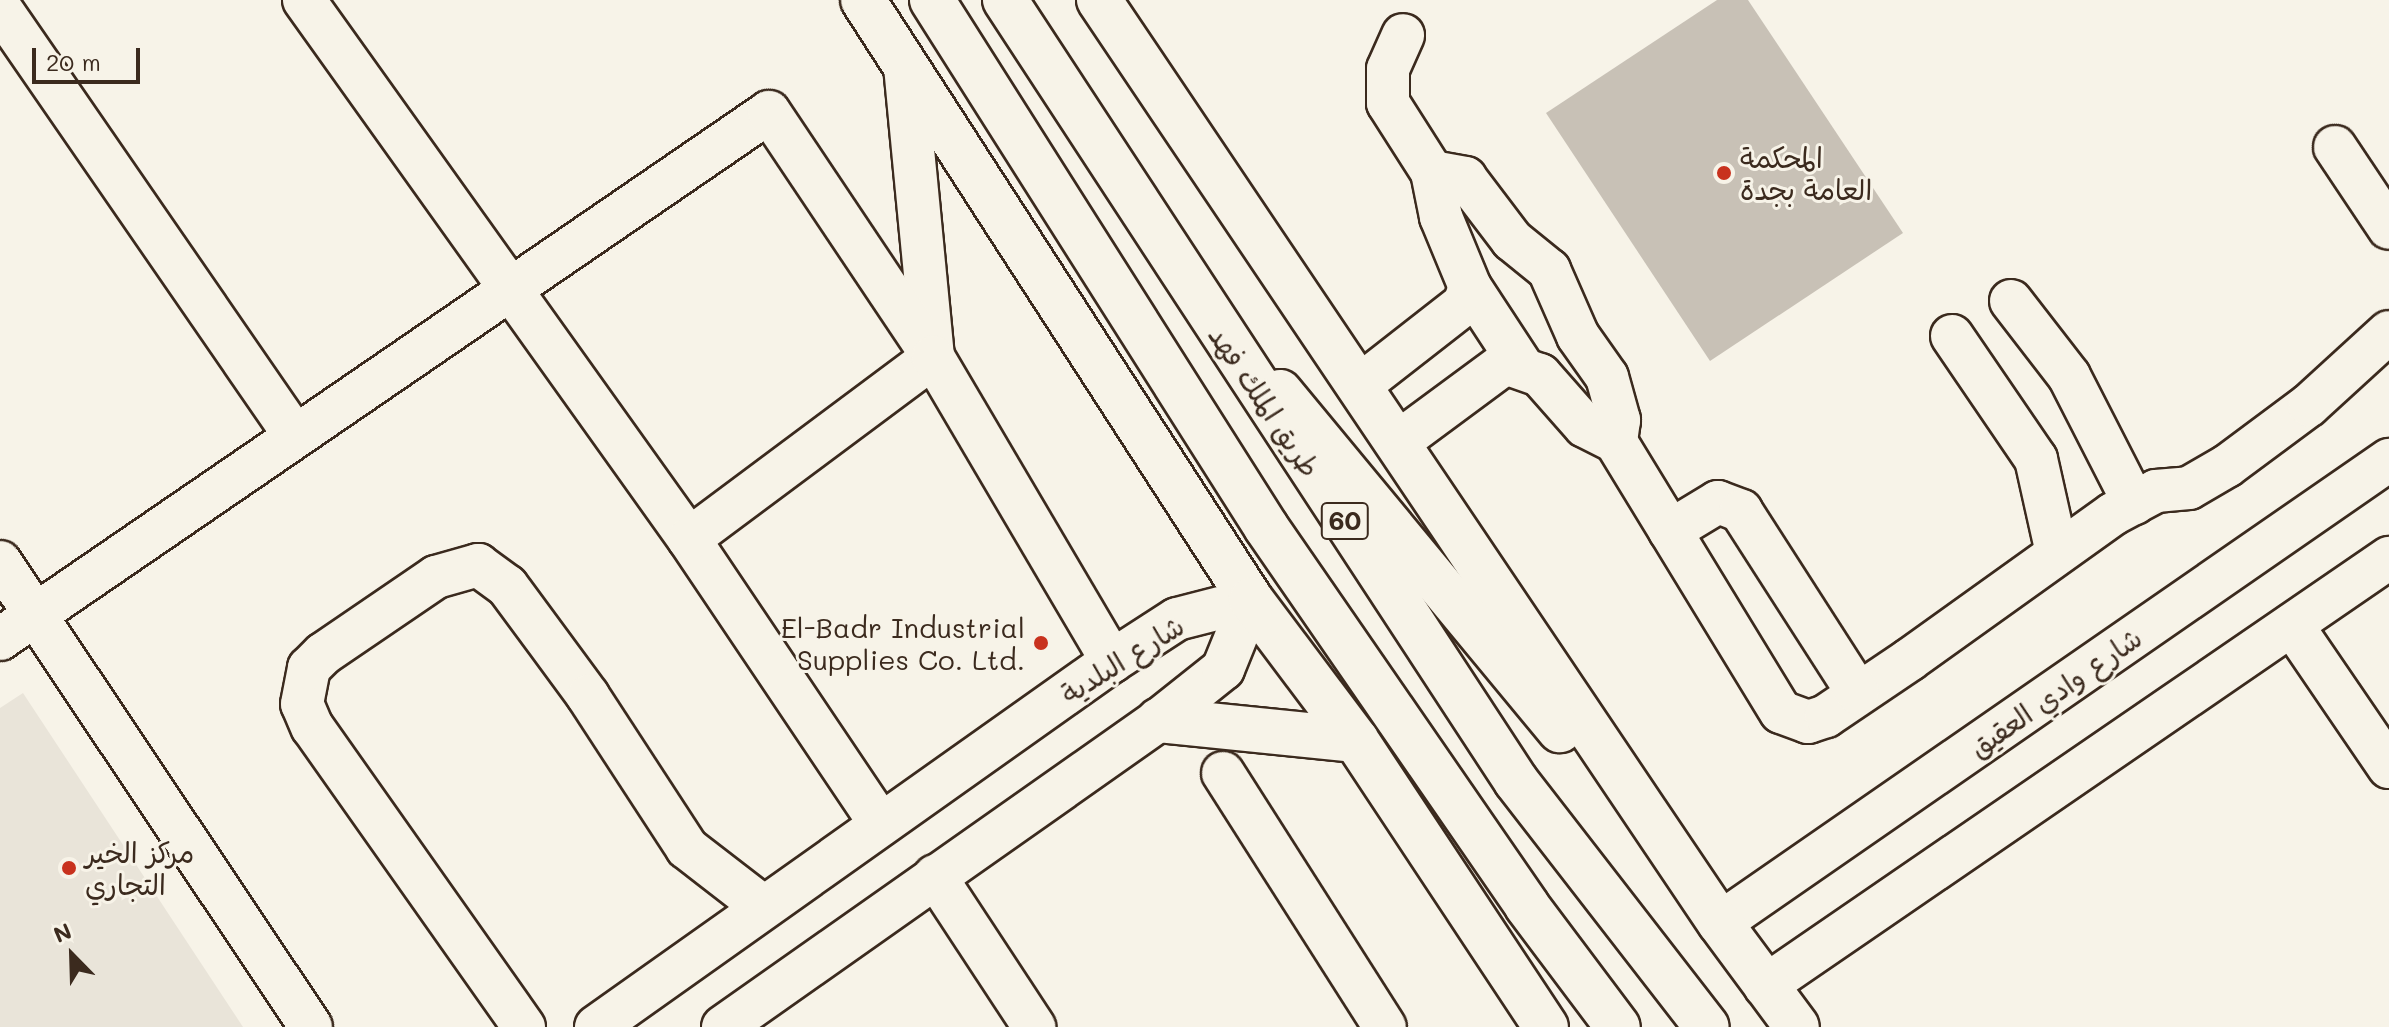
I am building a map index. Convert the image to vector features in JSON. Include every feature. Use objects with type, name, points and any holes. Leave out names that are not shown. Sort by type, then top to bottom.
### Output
[{"type":"main road","points":[[863,0],[1251,600],[1356,740],[1539,1025]]},
{"type":"main road","name":"60","points":[[932,0],[1266,527],[1527,906],[1618,1027]]},
{"type":"main road","name":"طريق الملك فهد","points":[[1005,0],[1175,265],[1516,781],[1707,1027]]},
{"type":"main road","points":[[1099,0],[1720,923],[1797,1027]]},
{"type":"main road","points":[[1175,265],[1720,923]]},
{"type":"main road","points":[[1159,720],[1356,740]]},
{"type":"street","points":[[304,0],[689,539],[879,822]]},
{"type":"street","points":[[0,8],[295,436]]},
{"type":"street","points":[[1403,35],[1388,69],[1388,103],[1432,172],[1441,217],[1469,280],[1521,365]]},
{"type":"street","points":[[905,65],[933,357]]},
{"type":"street","points":[[0,639],[769,112],[933,357],[1112,661]]},
{"type":"street","points":[[2335,147],[2389,228]]},
{"type":"street","points":[[1432,172],[1465,178],[1512,240],[1549,270],[1576,331],[1607,377],[1619,420],[1616,442]]},
{"type":"street","points":[[1359,386],[1464,304],[1469,280],[1512,240]]},
{"type":"street","points":[[2011,301],[2069,376],[2134,503]]},
{"type":"street","points":[[1521,365],[1576,331]]},
{"type":"street","points":[[1397,443],[1484,374],[1505,363],[1521,365],[1540,375],[1585,426],[1616,442],[1781,712],[1808,722],[1858,693],[2057,553],[2134,503],[2156,491],[2189,488],[2227,466],[2309,405],[2389,332]]},
{"type":"street","points":[[1952,336],[2036,459],[2057,553]]},
{"type":"street","points":[[689,539],[933,357]]},
{"type":"street","name":"شارع وادي العقيق","points":[[1720,923],[2389,460]]},
{"type":"street","points":[[1670,531],[1718,502],[1741,511],[1858,693]]},
{"type":"street","points":[[1765,986],[2389,558]]},
{"type":"street","points":[[0,562],[311,1027]]},
{"type":"street","points":[[524,1027],[312,727],[302,704],[309,668],[323,654],[436,577],[478,565],[507,586],[588,696],[687,848],[762,906]]},
{"type":"street","points":[[723,1027],[1159,720],[1223,669],[1251,600]]},
{"type":"street","name":"شارع البلدية","points":[[596,1027],[879,822],[1112,661],[1177,619],[1251,600]]},
{"type":"street","points":[[2292,625],[2389,767]]},
{"type":"street","points":[[1223,773],[1385,1027]]},
{"type":"street","points":[[935,876],[1034,1027]]},
{"type":"shaded area","name":"مركز الخير التجاري","points":[[23,693],[243,1027],[0,1027],[0,708]]},
{"type":"building","name":"المحكمة العامة بجدة","points":[[1717,0],[1748,0],[1903,233],[1710,361],[1546,113]]},
{"type":"place","name":"المحكمة العامة بجدة","points":[[1724,173]]},
{"type":"place","name":"El-Badr Industrial Supplies Co. Ltd.","points":[[1041,643]]},
{"type":"place","name":"مركز الخير التجاري","points":[[69,868]]}]
